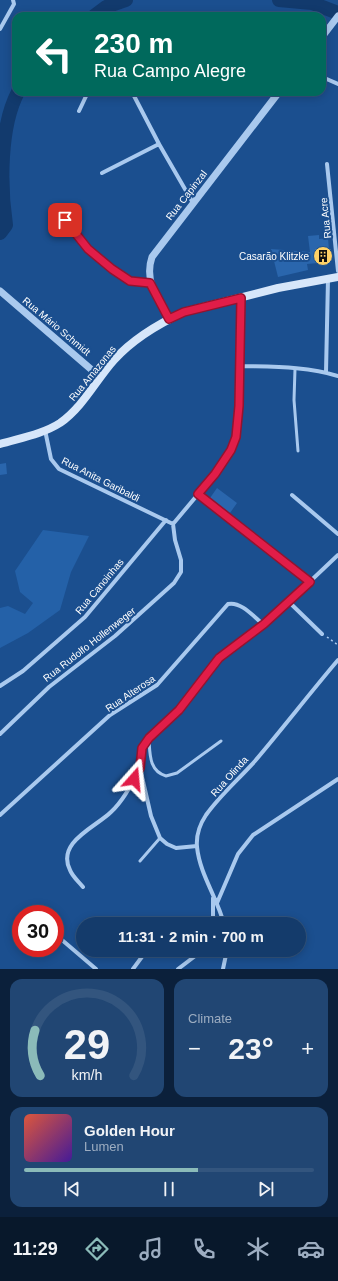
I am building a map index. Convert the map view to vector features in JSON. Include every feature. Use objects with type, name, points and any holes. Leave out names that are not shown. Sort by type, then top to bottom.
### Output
[{"type":"main road","name":"Rua Amazonas","points":[[0,444],[45,430],[60,423],[68,416],[131,342],[169,319],[184,312],[328,278],[338,277]]},
{"type":"street","points":[[0,29],[14,4],[13,0]]},
{"type":"street","points":[[326,31],[338,16]]},
{"type":"street","points":[[326,79],[338,84]]},
{"type":"street","points":[[79,111],[86,96]]},
{"type":"street","points":[[134,96],[159,144],[193,203]]},
{"type":"street","name":"Rua Capinzal","points":[[169,319],[150,283],[148,267],[152,257],[276,96]]},
{"type":"street","points":[[102,173],[159,144]]},
{"type":"street","name":"Rua Acre","points":[[327,164],[338,271]]},
{"type":"street","points":[[326,372],[328,278]]},
{"type":"street","name":"Rua Mário Schmidt","points":[[0,291],[100,377]]},
{"type":"street","points":[[174,524],[215,474],[231,450],[236,437],[239,406],[238,366],[241,298]]},
{"type":"street","points":[[238,366],[326,372],[338,376]]},
{"type":"street","name":"Rua Anita Garibaldi","points":[[45,430],[51,459],[60,469],[174,524]]},
{"type":"street","points":[[198,494],[310,582]]},
{"type":"street","points":[[292,495],[338,534]]},
{"type":"street","name":"Rua Canoinhas","points":[[0,686],[23,671],[85,617],[166,520]]},
{"type":"street","name":"Rua Rudolfo Hollenweger","points":[[0,734],[49,686],[115,636],[174,583],[181,572],[181,560],[175,540],[174,524]]},
{"type":"street","points":[[197,846],[176,848],[167,844],[160,838],[151,816],[140,768],[142,748],[149,738],[179,710],[219,658],[264,624],[338,555]]},
{"type":"street","points":[[289,602],[322,634]]},
{"type":"street","name":"Rua Alterosa","points":[[0,814],[110,715],[158,685],[228,604],[233,603],[238,605],[264,624]]},
{"type":"street","name":"Rua Olinda","points":[[222,917],[220,908],[212,895],[203,872],[197,846],[200,827],[206,816],[225,792],[255,760],[338,660]]},
{"type":"street","points":[[83,887],[69,870],[68,856],[70,849],[84,831],[110,813],[119,803],[140,768]]},
{"type":"street","points":[[217,902],[238,854],[253,835],[338,779]]},
{"type":"street","points":[[212,895],[213,917]]},
{"type":"street","points":[[64,942],[96,969]]},
{"type":"street","points":[[133,969],[142,957]]},
{"type":"street","points":[[178,969],[194,957]]},
{"type":"street","points":[[223,969],[226,957]]},
{"type":"lane","points":[[65,220],[88,249],[112,269],[130,281],[150,283]]},
{"type":"lane","points":[[295,369],[294,400],[298,451]]},
{"type":"lane","points":[[149,738],[151,763],[155,770],[166,776],[177,773],[221,740]]},
{"type":"lane","points":[[140,861],[160,838]]},
{"type":"path","points":[[322,634],[338,645]]},
{"type":"shaded area","points":[[43,530],[89,536],[71,572],[60,610],[28,633],[0,648],[0,608],[8,606],[25,614],[33,603],[20,592],[15,571]]},
{"type":"building","points":[[319,235],[319,239],[328,238],[330,262],[307,264],[308,270],[278,277],[271,249],[310,252],[308,236]]},
{"type":"building","points":[[6,463],[7,474],[0,475],[0,464]]},
{"type":"building","points":[[217,488],[237,503],[230,513],[210,498]]},
{"type":"waterway","points":[[99,12],[106,7],[126,0]]},
{"type":"waterway","points":[[279,0],[312,3],[338,13]]},
{"type":"waterway","points":[[0,233],[6,225],[2,174],[5,138],[12,106],[16,96]]},
{"type":"place","name":"Casarão Klitzke","points":[[323,256]]},
{"type":"route","points":[[65,220],[88,249],[112,269],[130,281],[150,283],[169,319],[184,312],[241,298],[238,366],[239,406],[236,437],[231,450],[215,474],[198,494],[310,582],[264,624],[219,658],[179,710],[149,738],[142,748],[140,768],[134,779]]}]
